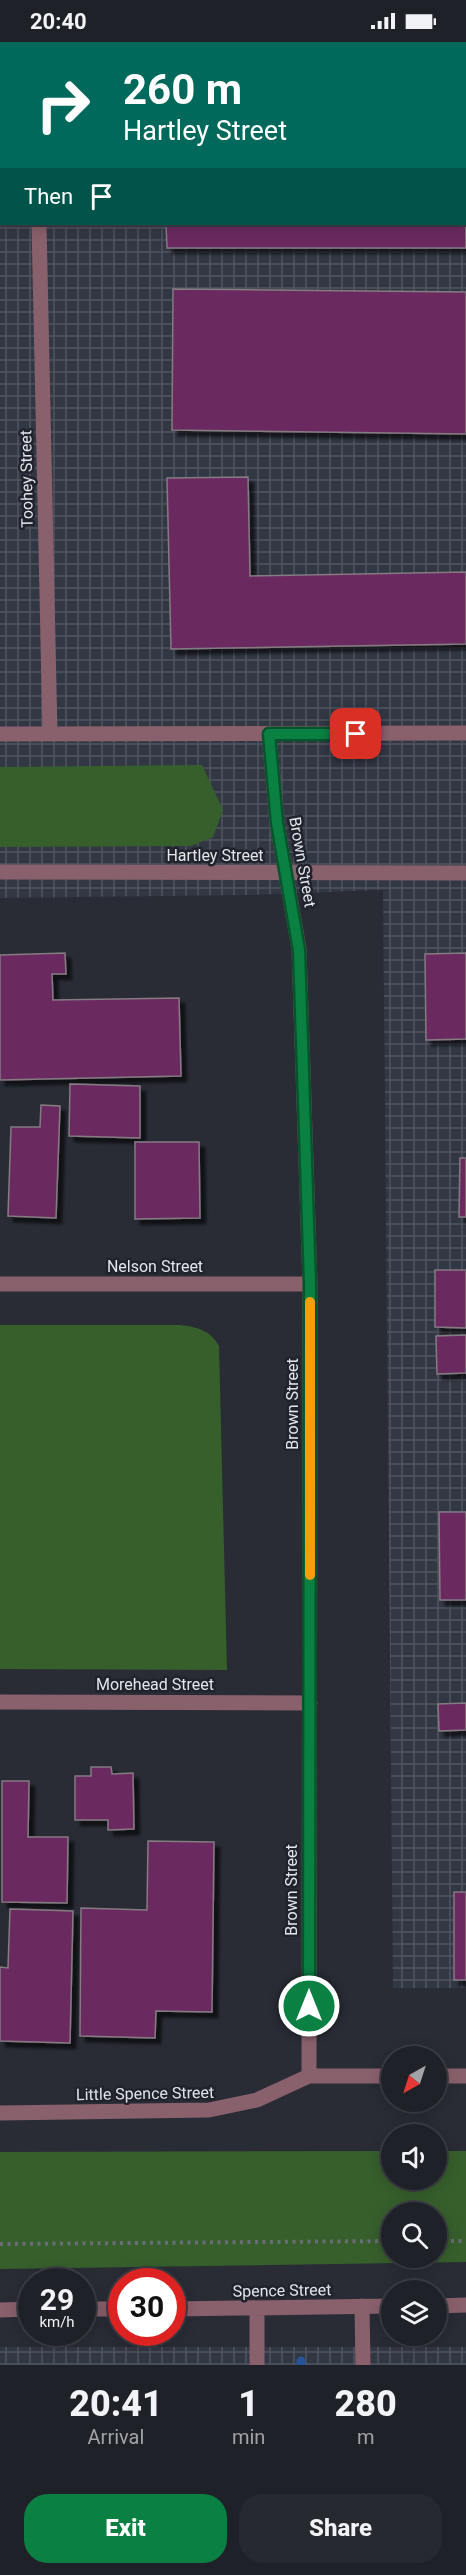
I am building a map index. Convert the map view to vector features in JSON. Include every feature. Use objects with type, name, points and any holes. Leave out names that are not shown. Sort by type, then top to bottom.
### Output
[{"type":"street","name":"Toohey Street","points":[[39,225],[50,734]]},
{"type":"street","points":[[0,734],[466,733]]},
{"type":"street","name":"Brown Street","points":[[269,734],[277,823],[299,950],[310,1284],[309,2076]]},
{"type":"street","name":"Hartley Street","points":[[0,872],[466,873]]},
{"type":"street","name":"Nelson Street","points":[[0,1284],[310,1284]]},
{"type":"street","name":"Morehead Street","points":[[0,1702],[310,1703]]},
{"type":"street","name":"Little Spence Street","points":[[0,2113],[175,2112],[223,2109],[257,2100],[309,2076],[381,2076]]},
{"type":"street","points":[[447,2076],[466,2076]]},
{"type":"street","points":[[447,2306],[466,2305]]},
{"type":"street","points":[[363,2306],[363,2365]]},
{"type":"street","name":"Spence Street","points":[[186,2309],[381,2306]]},
{"type":"street","points":[[257,2309],[257,2365]]},
{"type":"street","points":[[0,2310],[18,2310]]},
{"type":"path","points":[[0,2244],[381,2241]]},
{"type":"path","points":[[447,2241],[466,2241]]},
{"type":"shaded area","points":[[0,225],[466,225],[466,1988],[393,1988],[383,890],[247,895],[0,898]]},
{"type":"shaded area","points":[[0,2347],[466,2347],[466,2365],[0,2365]]},
{"type":"green space","points":[[202,765],[223,810],[213,837],[191,846],[0,847],[0,767]]},
{"type":"green space","points":[[0,1325],[180,1325],[202,1330],[212,1336],[219,1346],[227,1670],[0,1669]]},
{"type":"green space","points":[[381,2151],[381,2190],[447,2190],[447,2151],[466,2151],[466,2262],[447,2262],[447,2202],[381,2202],[381,2263],[0,2269],[0,2152]]},
{"type":"building","points":[[166,225],[466,225],[466,248],[167,248]]},
{"type":"building","points":[[173,289],[466,292],[466,434],[172,430]]},
{"type":"building","points":[[248,477],[250,576],[466,572],[466,644],[171,649],[167,478]]},
{"type":"building","points":[[65,953],[66,974],[52,974],[53,1000],[179,998],[181,1076],[0,1080],[0,955]]},
{"type":"building","points":[[466,953],[466,1039],[426,1040],[425,954]]},
{"type":"building","points":[[70,1084],[140,1086],[140,1138],[69,1136]]},
{"type":"building","points":[[41,1105],[60,1106],[56,1218],[8,1216],[11,1127],[40,1127]]},
{"type":"building","points":[[135,1142],[199,1142],[200,1218],[135,1219]]},
{"type":"building","points":[[460,1158],[466,1158],[466,1217],[459,1217]]},
{"type":"building","points":[[435,1270],[466,1270],[466,1328],[435,1327]]},
{"type":"building","points":[[466,1335],[466,1373],[437,1374],[436,1336]]},
{"type":"building","points":[[439,1512],[466,1512],[466,1600],[440,1600]]},
{"type":"building","points":[[466,1703],[466,1730],[439,1731],[438,1704]]},
{"type":"building","points":[[91,1767],[111,1767],[112,1774],[133,1773],[134,1829],[108,1830],[108,1820],[75,1820],[75,1776],[91,1776]]},
{"type":"building","points":[[2,1781],[29,1781],[28,1837],[68,1837],[67,1903],[2,1902]]},
{"type":"building","points":[[148,1841],[214,1842],[212,2012],[156,2011],[155,2038],[80,2036],[81,1908],[147,1910]]},
{"type":"building","points":[[454,1892],[466,1892],[466,1980],[454,1980]]},
{"type":"building","points":[[10,1909],[73,1911],[70,2043],[0,2041],[0,1967],[8,1968]]},
{"type":"slow traffic","points":[[310,1302],[310,1575]]},
{"type":"route","points":[[309,2006],[310,1284],[299,950],[296,921],[277,823],[269,734],[356,734]]}]
